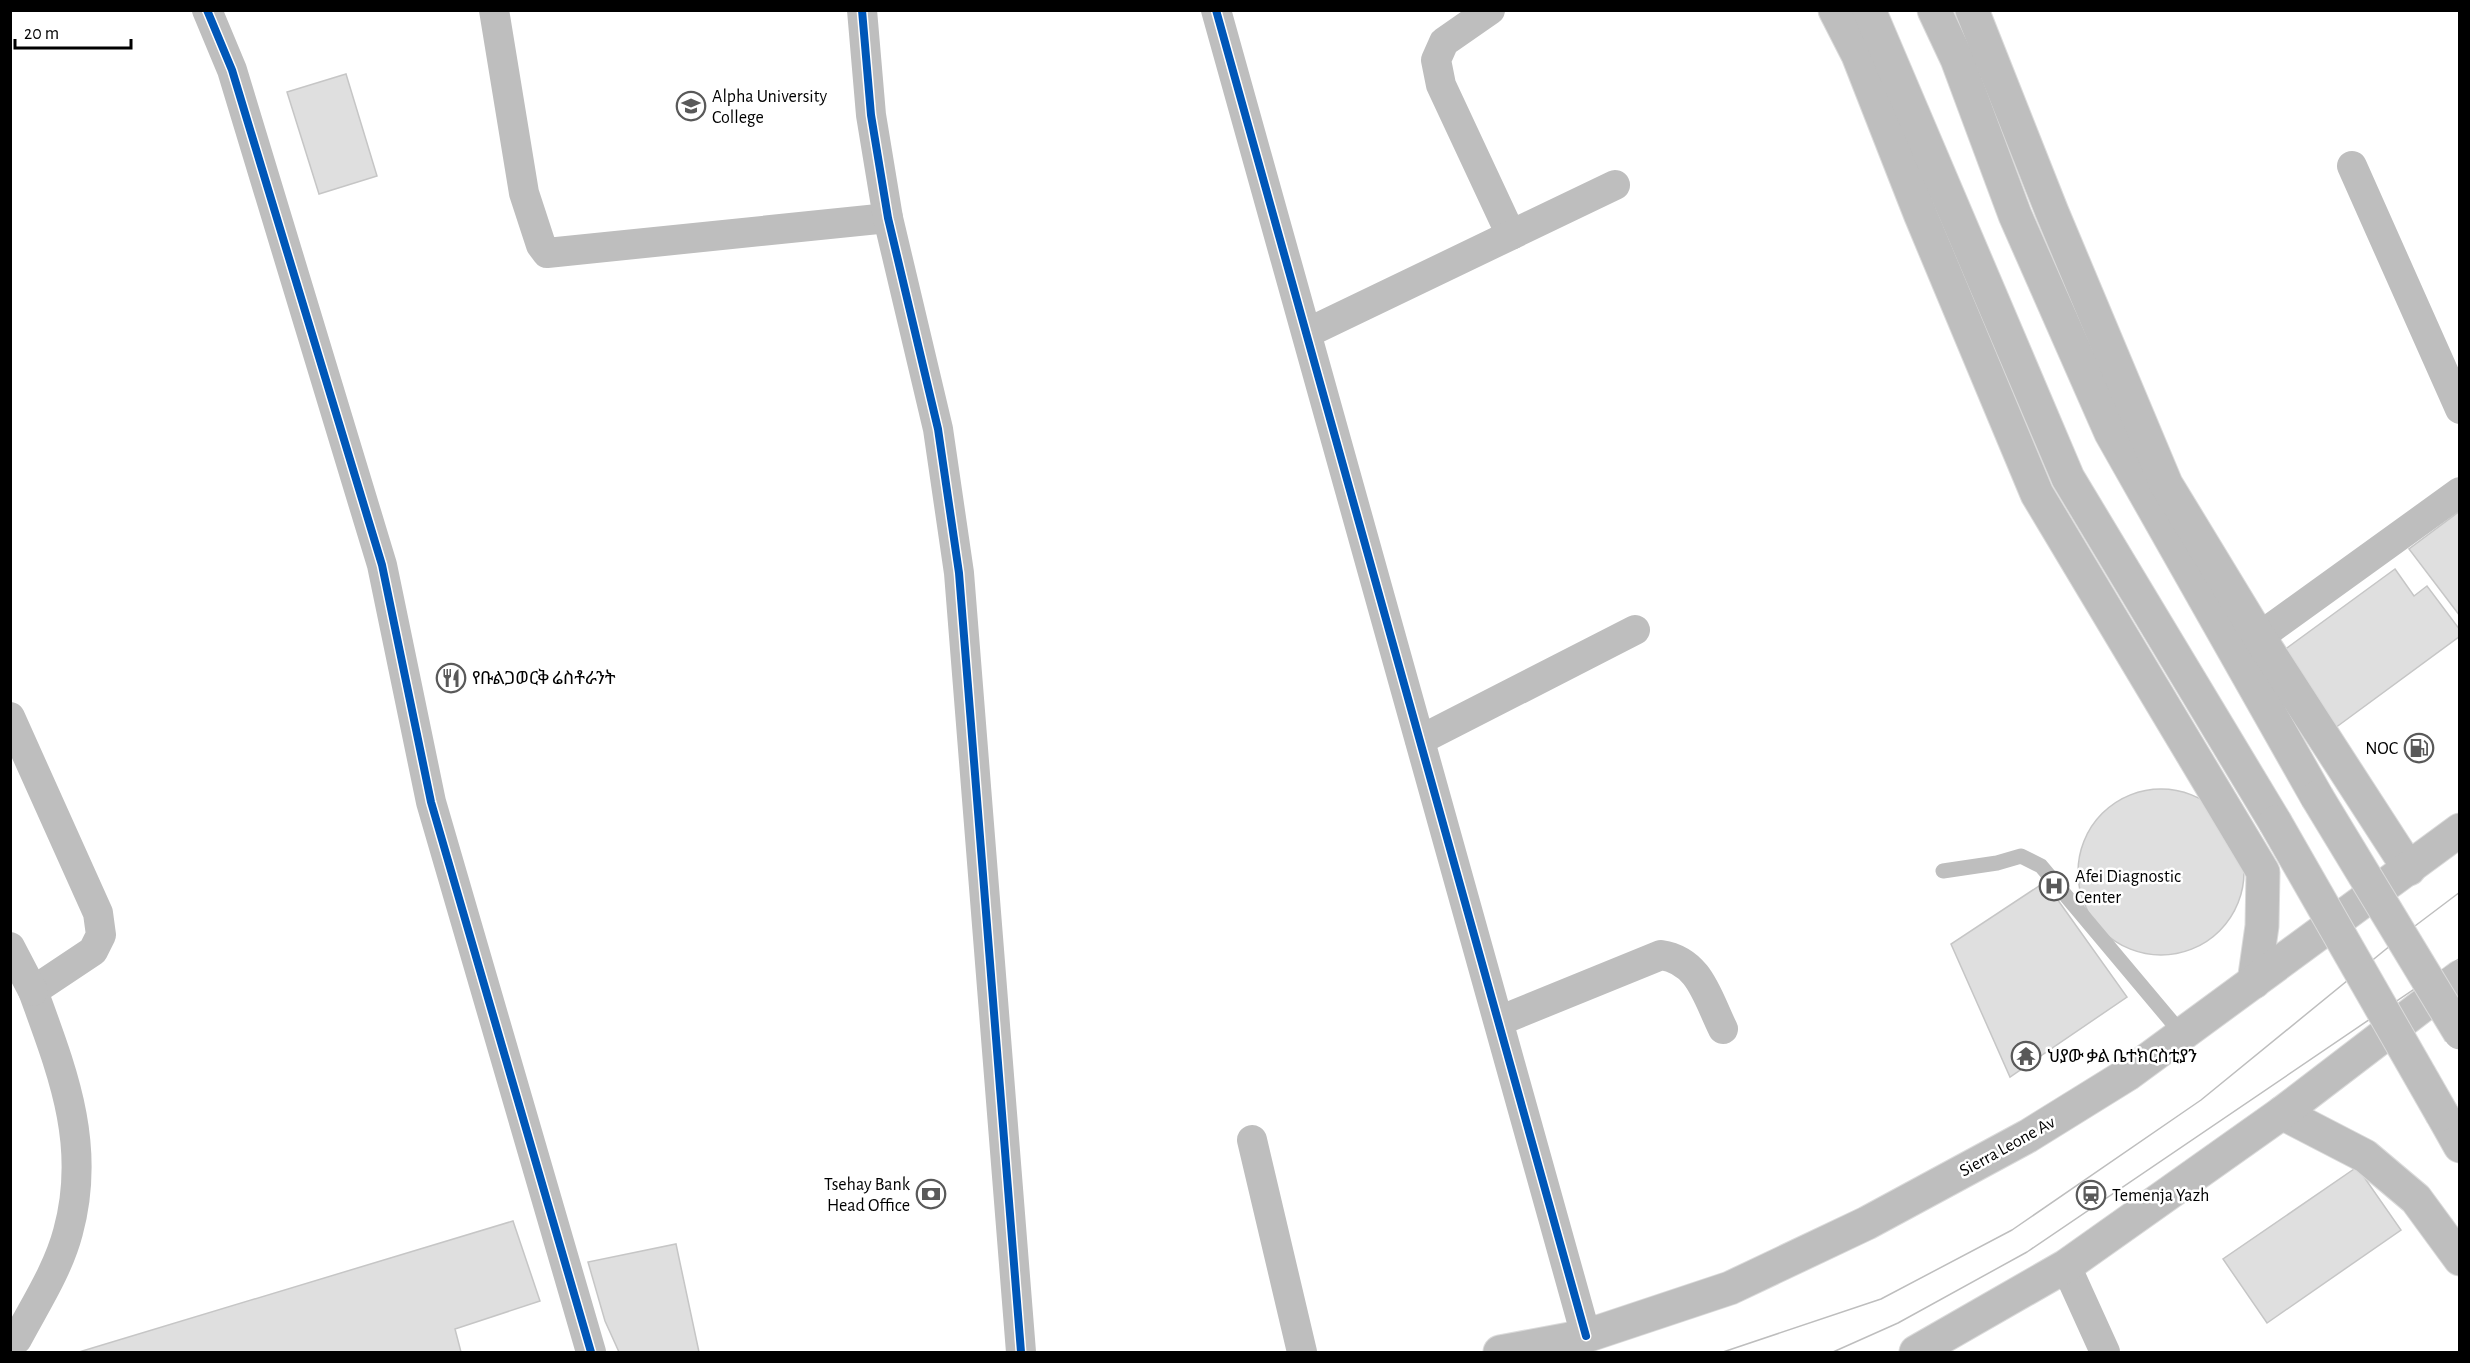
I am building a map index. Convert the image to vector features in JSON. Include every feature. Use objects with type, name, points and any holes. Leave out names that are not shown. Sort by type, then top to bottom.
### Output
[{"type":"main road","points":[[1835,10],[1858,55],[1921,216],[2037,494],[2264,872],[2262,926],[2254,982]]},
{"type":"main road","points":[[1869,10],[2068,478],[2275,822],[2460,1146]]},
{"type":"main road","points":[[1934,10],[1957,59],[2016,215],[2111,433],[2317,797],[2460,1033]]},
{"type":"main road","points":[[1972,10],[2052,212],[2166,484],[2259,637],[2409,869]]},
{"type":"main road","name":"Sierra Leone Av","points":[[1500,1353],[1586,1336],[1730,1288],[1867,1223],[2028,1136],[2122,1078],[2460,830]]},
{"type":"main road","points":[[1916,1353],[2066,1266],[2282,1113],[2460,977]]},
{"type":"main road","points":[[2282,1113],[2365,1156],[2416,1198],[2460,1259]]},
{"type":"street","points":[[207,10],[232,70],[382,565],[431,802],[591,1353]]},
{"type":"street","points":[[494,10],[524,193],[541,245],[547,253],[888,218]]},
{"type":"street","points":[[862,10],[870,115],[888,218],[938,429],[959,573],[1021,1353]]},
{"type":"street","points":[[1216,10],[1499,1021],[1514,1087],[1586,1336]]},
{"type":"street","points":[[1490,10],[1444,42],[1436,60],[1441,85],[1511,235]]},
{"type":"street","points":[[2352,166],[2460,409]]},
{"type":"street","points":[[1306,333],[1615,185]]},
{"type":"street","points":[[2259,637],[2460,492]]},
{"type":"street","points":[[1420,740],[1635,630]]},
{"type":"street","points":[[10,717],[98,914],[101,935],[93,951],[33,991]]},
{"type":"street","points":[[10,947],[33,991],[66,1083],[76,1139],[76,1187],[68,1232],[48,1282],[17,1341]]},
{"type":"street","points":[[1499,1021],[1661,955],[1678,958],[1694,970],[1723,1029]]},
{"type":"street","points":[[1252,1140],[1302,1353]]},
{"type":"street","points":[[2066,1266],[2105,1353]]},
{"type":"lane","points":[[1943,871],[1996,863],[2021,856],[2042,866],[2182,1035]]},
{"type":"building","points":[[346,74],[377,176],[319,194],[287,92]]},
{"type":"building","points":[[2460,511],[2460,616],[2409,549]]},
{"type":"building","points":[[2395,569],[2414,596],[2427,586],[2460,630],[2460,636],[2335,728],[2280,653]]},
{"type":"building","points":[[2161,789],[2193,796],[2207,803],[2219,814],[2230,826],[2237,840],[2244,872],[2237,904],[2230,918],[2219,930],[2207,941],[2193,948],[2161,955],[2129,948],[2115,941],[2103,930],[2092,918],[2085,904],[2078,872],[2085,840],[2092,826],[2103,814],[2115,803],[2129,796]]},
{"type":"building","points":[[2045,882],[2127,997],[2010,1077],[1951,944]]},
{"type":"building","points":[[2357,1167],[2401,1230],[2267,1323],[2223,1259]]},
{"type":"building","points":[[513,1221],[540,1301],[455,1329],[461,1352],[79,1352]]},
{"type":"building","points":[[676,1244],[699,1352],[619,1352],[605,1321],[588,1262]]},
{"type":"tram line","points":[[1723,1352],[1881,1299],[2012,1230],[2201,1100],[2407,932],[2460,892]]},
{"type":"tram line","points":[[1833,1352],[1898,1323],[2027,1252],[2460,958]]},
{"type":"cycle path","points":[[207,10],[232,70],[382,565],[431,802],[591,1352]]},
{"type":"cycle path","points":[[862,10],[871,115],[888,218],[938,429],[959,573],[1021,1352]]},
{"type":"cycle path","points":[[1216,10],[1586,1336]]},
{"type":"place","name":"Alpha University College","points":[[691,106]]},
{"type":"place","name":"የቡልጋወርቅ ሬስቶራንት","points":[[451,678]]},
{"type":"place","name":"NOC","points":[[2419,748]]},
{"type":"place","name":"Afei Diagnostic Center","points":[[2054,886]]},
{"type":"place","name":"ህያው ቃል ቤተክርስቲያን","points":[[2026,1056]]},
{"type":"place","name":"Tsehay Bank Head Office","points":[[931,1194]]},
{"type":"place","name":"Temenja Yazh","points":[[2091,1195]]}]
